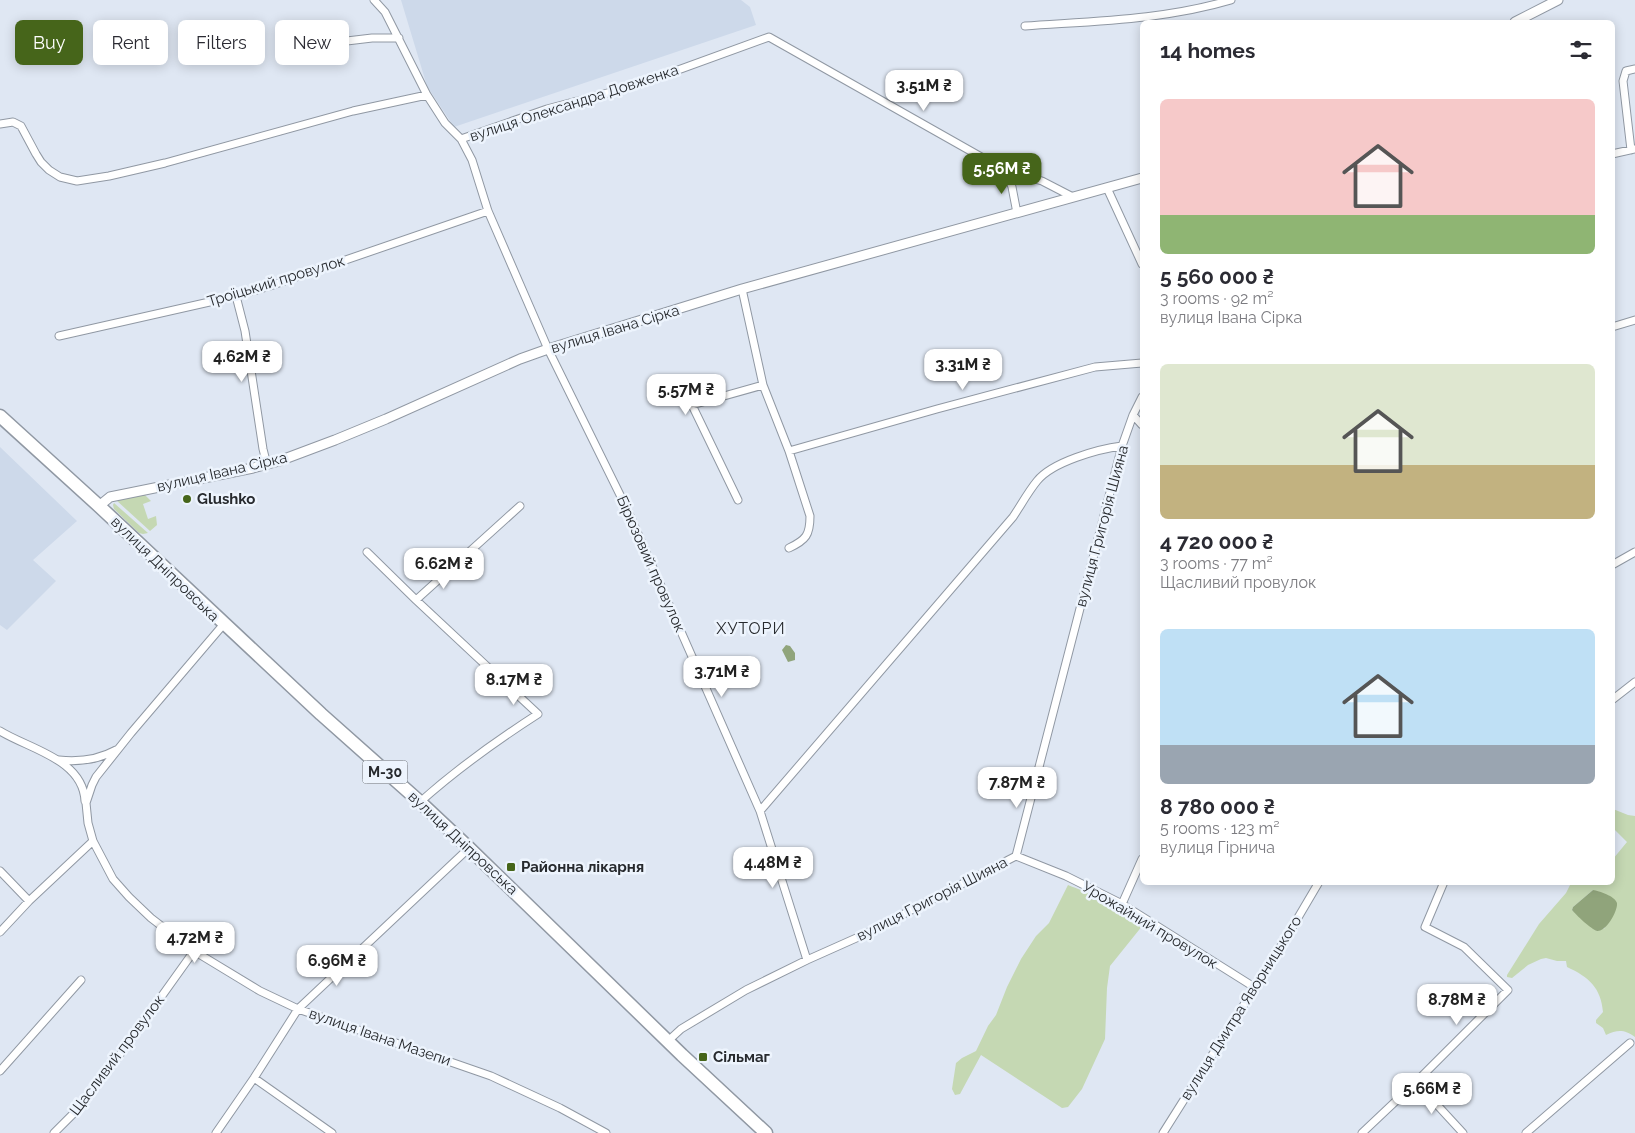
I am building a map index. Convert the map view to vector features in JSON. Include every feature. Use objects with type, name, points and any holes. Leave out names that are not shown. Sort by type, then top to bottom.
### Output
[{"type":"highway","name":"вулиця Дніпровська","points":[[0,416],[321,714],[420,802],[766,1133]]},
{"type":"street","name":"вулиця Олександра Довженка","points":[[374,0],[385,12],[427,95],[445,123],[461,139],[546,109],[634,86],[769,38],[1006,171],[1042,181],[1073,197]]},
{"type":"street","points":[[1025,26],[1147,17],[1231,0]]},
{"type":"street","points":[[1519,20],[1558,0]]},
{"type":"street","points":[[349,41],[399,38]]},
{"type":"street","points":[[1615,153],[1633,149],[1623,81],[1626,71],[1635,69]]},
{"type":"street","points":[[0,124],[13,122],[21,126],[41,162],[49,170],[60,177],[77,180],[109,176],[165,163],[353,111],[427,95]]},
{"type":"street","name":"Бірюзовий провулок","points":[[461,139],[472,160],[488,211],[548,349],[627,509],[760,812],[807,960]]},
{"type":"street","points":[[1006,171],[1018,213]]},
{"type":"street","name":"вулиця Івана Сірка","points":[[99,506],[110,497],[267,465],[335,440],[520,359],[548,349],[742,290],[1140,179]]},
{"type":"street","points":[[1107,188],[1140,260]]},
{"type":"street","name":"Троїцький провулок","points":[[59,336],[236,296],[488,211]]},
{"type":"street","points":[[742,290],[763,385],[789,451],[809,512],[810,525],[808,535],[802,542],[789,548]]},
{"type":"street","points":[[236,296],[245,331],[267,465]]},
{"type":"street","points":[[1615,326],[1634,322]]},
{"type":"street","points":[[789,451],[1094,367],[1140,363]]},
{"type":"street","points":[[738,500],[692,405],[763,385]]},
{"type":"street","name":"вулиця Григорія Шияна","points":[[668,1041],[681,1029],[746,990],[863,935],[1016,856],[1122,446],[1140,401]]},
{"type":"street","points":[[1133,415],[1140,423]]},
{"type":"street","points":[[760,812],[1013,517],[1037,480],[1047,471],[1060,464],[1106,448],[1122,446]]},
{"type":"street","points":[[416,600],[520,506]]},
{"type":"street","points":[[367,552],[538,714],[490,745],[437,786],[420,802]]},
{"type":"street","points":[[1615,563],[1635,552]]},
{"type":"street","name":"вулиця Івана Мазепи","points":[[86,803],[96,776],[224,624]]},
{"type":"street","points":[[1615,698],[1635,682]]},
{"type":"street","name":"вулиця Івана Мазепи","points":[[0,732],[56,760],[72,771],[83,788],[88,823],[93,840],[113,879],[129,898],[151,918],[194,951],[260,991],[298,1009],[490,1076],[560,1108],[606,1133]]},
{"type":"street","name":"вулиця Івана Мазепи","points":[[56,760],[82,761],[96,758],[118,749]]},
{"type":"street","points":[[0,932],[29,901],[93,840]]},
{"type":"street","points":[[216,1133],[298,1009],[469,848]]},
{"type":"street","name":"Урожайний провулок","points":[[1016,856],[1066,876],[1122,904],[1254,987]]},
{"type":"street","points":[[1122,904],[1140,864]]},
{"type":"street","points":[[0,871],[29,901]]},
{"type":"street","name":"вулиця Дмитра Яворницького","points":[[1162,1133],[1317,885]]},
{"type":"street","points":[[1362,1133],[1508,990],[1464,947],[1425,927],[1443,885]]},
{"type":"street","name":"Щасливий провулок","points":[[54,1133],[74,1114],[121,1053],[194,951]]},
{"type":"street","points":[[0,1071],[81,980]]},
{"type":"street","points":[[1526,1133],[1630,1042]]},
{"type":"street","points":[[254,1078],[332,1133]]},
{"type":"street","points":[[1416,1082],[1463,1133]]},
{"type":"shaded area","points":[[401,0],[741,0],[750,7],[756,25],[454,127],[427,86]]},
{"type":"shaded area","points":[[0,447],[77,521],[33,560],[56,581],[7,630],[0,625]]},
{"type":"shaded area","points":[[144,494],[151,501],[143,504],[148,519],[156,516],[157,525],[150,531],[116,500]]},
{"type":"shaded area","points":[[114,503],[148,533],[139,533],[114,509]]},
{"type":"shaded area","points":[[786,645],[790,646],[795,653],[795,660],[788,662],[782,650]]},
{"type":"shaded area","points":[[1615,810],[1635,816],[1635,1037],[1620,1031],[1606,1035],[1603,1028],[1596,1023],[1596,1020],[1603,1012],[1597,990],[1588,979],[1567,967],[1566,961],[1541,959],[1528,965],[1512,978],[1507,977],[1539,924],[1566,893],[1570,885],[1615,885],[1615,857],[1627,842],[1615,830]],"holes":[[[1593,890],[1605,928],[1597,931],[1572,910]]]},
{"type":"shaded area","points":[[1068,885],[1121,907],[1131,913],[1143,925],[1110,966],[1105,1039],[1082,1089],[1068,1107],[1062,1108],[981,1055],[960,1094],[955,1095],[952,1089],[956,1063],[976,1051],[988,1026],[996,1015],[1021,959],[1036,936],[1049,923]]},
{"type":"shaded area","points":[[1593,890],[1610,896],[1617,903],[1616,911],[1608,925],[1597,931],[1572,910]]},
{"type":"place","name":"Glushko","points":[[187,499]]},
{"type":"place","name":"Районна лікарня","points":[[511,867]]},
{"type":"place","name":"Сільмаг","points":[[703,1057]]},
{"type":"district","name":"ХУТОРИ","points":[[751,628]]}]
